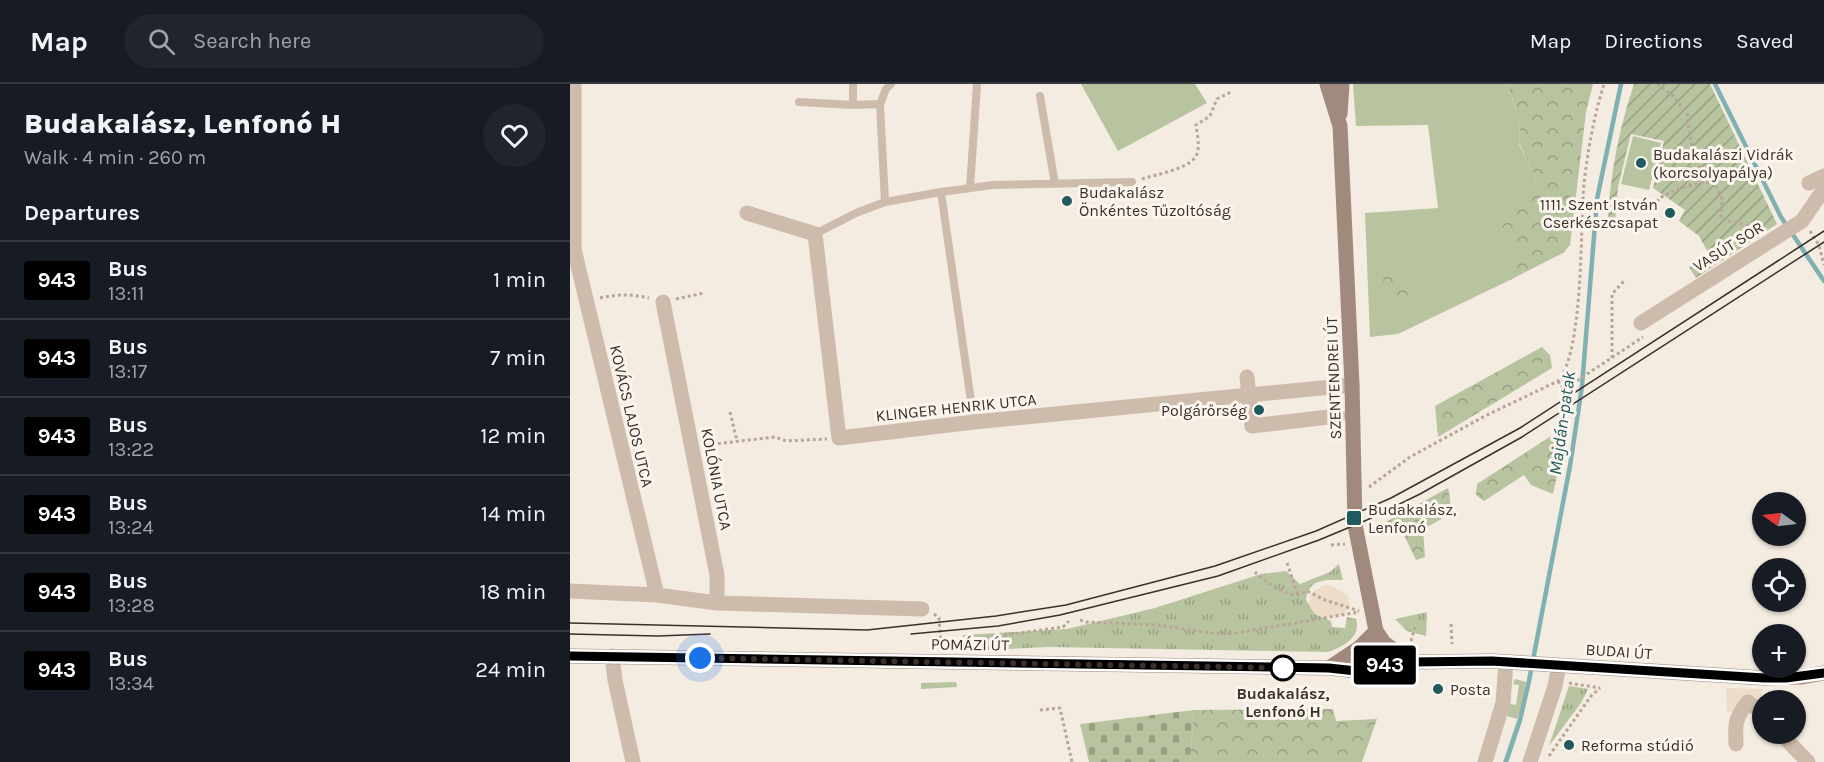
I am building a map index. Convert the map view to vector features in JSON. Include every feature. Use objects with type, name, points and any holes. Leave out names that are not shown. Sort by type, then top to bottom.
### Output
[{"type":"main road","name":"SZENTENDREI ÚT","points":[[1327,84],[1340,126],[1356,530],[1380,637]]},
{"type":"main road","points":[[1340,126],[1342,84]]},
{"type":"main road","points":[[1329,668],[1362,645],[1380,637]]},
{"type":"main road","points":[[1380,637],[1411,662]]},
{"type":"main road","points":[[1374,665],[1381,655],[1380,637]]},
{"type":"main road","name":"POMÁZI ÚT","points":[[570,656],[1329,668],[1356,671],[1374,665]]},
{"type":"main road","name":"BUDAI ÚT","points":[[1374,665],[1411,662],[1513,663],[1786,678],[1824,673]]},
{"type":"street","name":"KOVÁCS LAJOS UTCA","points":[[573,88],[572,249],[657,595]]},
{"type":"street","points":[[1809,183],[1824,176]]},
{"type":"street","name":"VASÚT SOR","points":[[1641,323],[1788,230],[1824,189]]},
{"type":"street","points":[[747,213],[815,234],[839,438]]},
{"type":"street","name":"KOLÓNIA UTCA","points":[[663,302],[717,575],[717,603]]},
{"type":"street","points":[[1247,376],[1252,426],[1328,417]]},
{"type":"street","name":"KLINGER HENRIK UTCA","points":[[839,438],[974,422],[1352,386]]},
{"type":"street","points":[[570,591],[657,595],[717,603],[922,609]]},
{"type":"street","points":[[612,656],[633,762]]},
{"type":"street","points":[[1485,762],[1513,663]]},
{"type":"street","points":[[1532,759],[1555,686],[1553,665]]},
{"type":"street","points":[[1736,744],[1735,723],[1748,702],[1750,677]]},
{"type":"street","points":[[1748,702],[1752,705]]},
{"type":"street","points":[[1791,744],[1808,762]]},
{"type":"lane","points":[[854,84],[854,105]]},
{"type":"lane","points":[[885,202],[880,104],[886,88],[891,84]]},
{"type":"lane","points":[[970,188],[977,84]]},
{"type":"lane","points":[[1040,96],[1055,184]]},
{"type":"lane","points":[[800,102],[880,104]]},
{"type":"lane","points":[[815,234],[856,213],[885,202],[941,192],[993,185],[1132,182]]},
{"type":"lane","points":[[941,192],[974,422]]},
{"type":"lane","points":[[1328,417],[1352,416]]},
{"type":"path","points":[[1368,488],[1410,457],[1485,416],[1558,381],[1564,374],[1573,341],[1584,184],[1593,127],[1604,84]]},
{"type":"path","points":[[1657,84],[1672,95],[1687,114],[1691,142],[1705,181]]},
{"type":"path","points":[[1132,182],[1190,164],[1199,145],[1196,125],[1210,116],[1217,99],[1231,92]]},
{"type":"path","points":[[1654,207],[1659,199],[1678,190],[1705,181],[1714,182],[1722,199],[1721,219],[1760,229],[1788,230],[1819,245],[1824,265]]},
{"type":"path","points":[[1612,358],[1612,294],[1623,281]]},
{"type":"path","points":[[586,301],[614,295],[635,295],[663,302],[704,293]]},
{"type":"path","points":[[1572,384],[1607,362]]},
{"type":"path","points":[[1558,381],[1563,390]]},
{"type":"path","points":[[730,412],[736,441]]},
{"type":"path","points":[[692,447],[775,436],[786,441],[839,438]]},
{"type":"path","points":[[1331,545],[1346,544]]},
{"type":"path","points":[[1287,563],[1298,595]]},
{"type":"path","points":[[1080,620],[1158,625],[1211,633],[1237,633],[1361,612],[1324,600],[1307,591],[1298,595],[1290,594],[1262,579],[1255,572]]},
{"type":"path","points":[[922,609],[939,618],[941,645],[1063,627],[1069,621]]},
{"type":"path","points":[[1451,624],[1452,644]]},
{"type":"path","points":[[1411,641],[1415,627]]},
{"type":"path","points":[[1532,759],[1547,759],[1590,696],[1600,688],[1564,682]]},
{"type":"path","points":[[1040,711],[1060,708],[1072,762]]},
{"type":"green space","points":[[1081,84],[1195,84],[1207,103],[1118,151]]},
{"type":"green space","points":[[1353,84],[1508,84],[1520,125],[1519,144],[1537,181],[1514,201],[1514,248],[1510,280],[1398,334],[1370,337],[1365,213],[1438,208],[1428,125],[1356,126]]},
{"type":"green space","points":[[1508,84],[1593,84],[1586,112],[1570,245],[1563,253],[1510,280],[1513,248],[1500,233],[1514,201],[1537,181],[1519,143],[1520,125]]},
{"type":"green space","points":[[1634,84],[1710,84],[1777,224],[1696,278],[1689,267],[1710,256],[1699,236],[1679,221],[1685,210],[1653,188],[1664,141],[1631,134],[1618,187],[1615,221],[1608,221],[1616,152]]},
{"type":"green space","name":"Budakalászi Vidrák (korcsolyapálya)","points":[[1633,136],[1661,143],[1649,190],[1621,184]]},
{"type":"green space","points":[[1394,269],[1409,277],[1415,290],[1417,302],[1405,309],[1390,299],[1385,290],[1383,271]]},
{"type":"green space","points":[[1542,347],[1550,355],[1552,368],[1438,437],[1435,406]]},
{"type":"green space","points":[[1568,425],[1553,494],[1531,485],[1524,475],[1484,501],[1476,495],[1477,484]]},
{"type":"green space","points":[[1448,488],[1449,510],[1442,518],[1423,529],[1425,557],[1416,560],[1401,529],[1386,533],[1384,523]]},
{"type":"green space","points":[[1339,564],[1343,580],[1314,584],[1306,600],[1315,614],[1331,621],[1332,627],[1345,628],[1347,617],[1356,619],[1356,631],[1350,640],[1328,652],[1048,647],[962,651],[963,635],[1067,629],[1155,608],[1261,574],[1286,571],[1300,584],[1330,572]]},
{"type":"green space","points":[[1427,612],[1426,636],[1407,631],[1395,619]]},
{"type":"green space","points":[[1515,679],[1526,682],[1523,701],[1503,762],[1517,719],[1507,716],[1510,704],[1516,705],[1519,685],[1513,684]]},
{"type":"green space","points":[[956,682],[957,687],[921,689],[921,683]]},
{"type":"green space","points":[[1569,686],[1588,689],[1581,703],[1549,746]]},
{"type":"green space","points":[[1333,709],[1336,721],[1377,719],[1362,762],[1190,762],[1194,710]]},
{"type":"green space","points":[[1194,710],[1190,762],[1089,762],[1080,724]]},
{"type":"shaded area","points":[[1327,585],[1348,596],[1350,606],[1341,615],[1320,616],[1315,614],[1311,608],[1309,601],[1311,593]]},
{"type":"shaded area","points":[[1726,688],[1763,689],[1752,690],[1752,714],[1727,712]]},
{"type":"waterway","name":"Majdán-patak","points":[[1506,762],[1520,720],[1529,681],[1570,466],[1582,386],[1597,199],[1621,84]]},
{"type":"waterway","points":[[1715,84],[1781,217],[1824,281]]},
{"type":"tram line","points":[[570,623],[867,630],[996,616],[1066,605],[1215,566],[1316,531],[1391,498],[1520,428],[1824,231]]},
{"type":"tram line","points":[[911,634],[998,626],[1060,615],[1218,576],[1319,540],[1367,520],[1420,494],[1522,437],[1824,242]]},
{"type":"tram line","points":[[570,634],[658,636],[710,634]]},
{"type":"bus line","name":"943","points":[[570,656],[1329,668],[1356,671],[1374,665],[1411,662],[1492,661],[1764,678],[1815,676],[1824,673]]},
{"type":"place","name":"Budakalászi Vidrák (korcsolyapálya)","points":[[1641,163]]},
{"type":"place","name":"Budakalász Önkéntes Tűzoltóság","points":[[1067,201]]},
{"type":"place","name":"1111. Szent István Cserkészcsapat","points":[[1670,213]]},
{"type":"place","name":"Polgárőrség","points":[[1259,410]]},
{"type":"place","name":"Budakalász, Lenfonó","points":[[1354,518]]},
{"type":"place","name":"Budakalász, Lenfonó H","points":[[1283,668]]},
{"type":"place","name":"Posta","points":[[1438,689]]},
{"type":"place","name":"Reforma stúdió","points":[[1569,745]]},
{"type":"route","points":[[700,658],[1285,668],[1283,668]]}]
